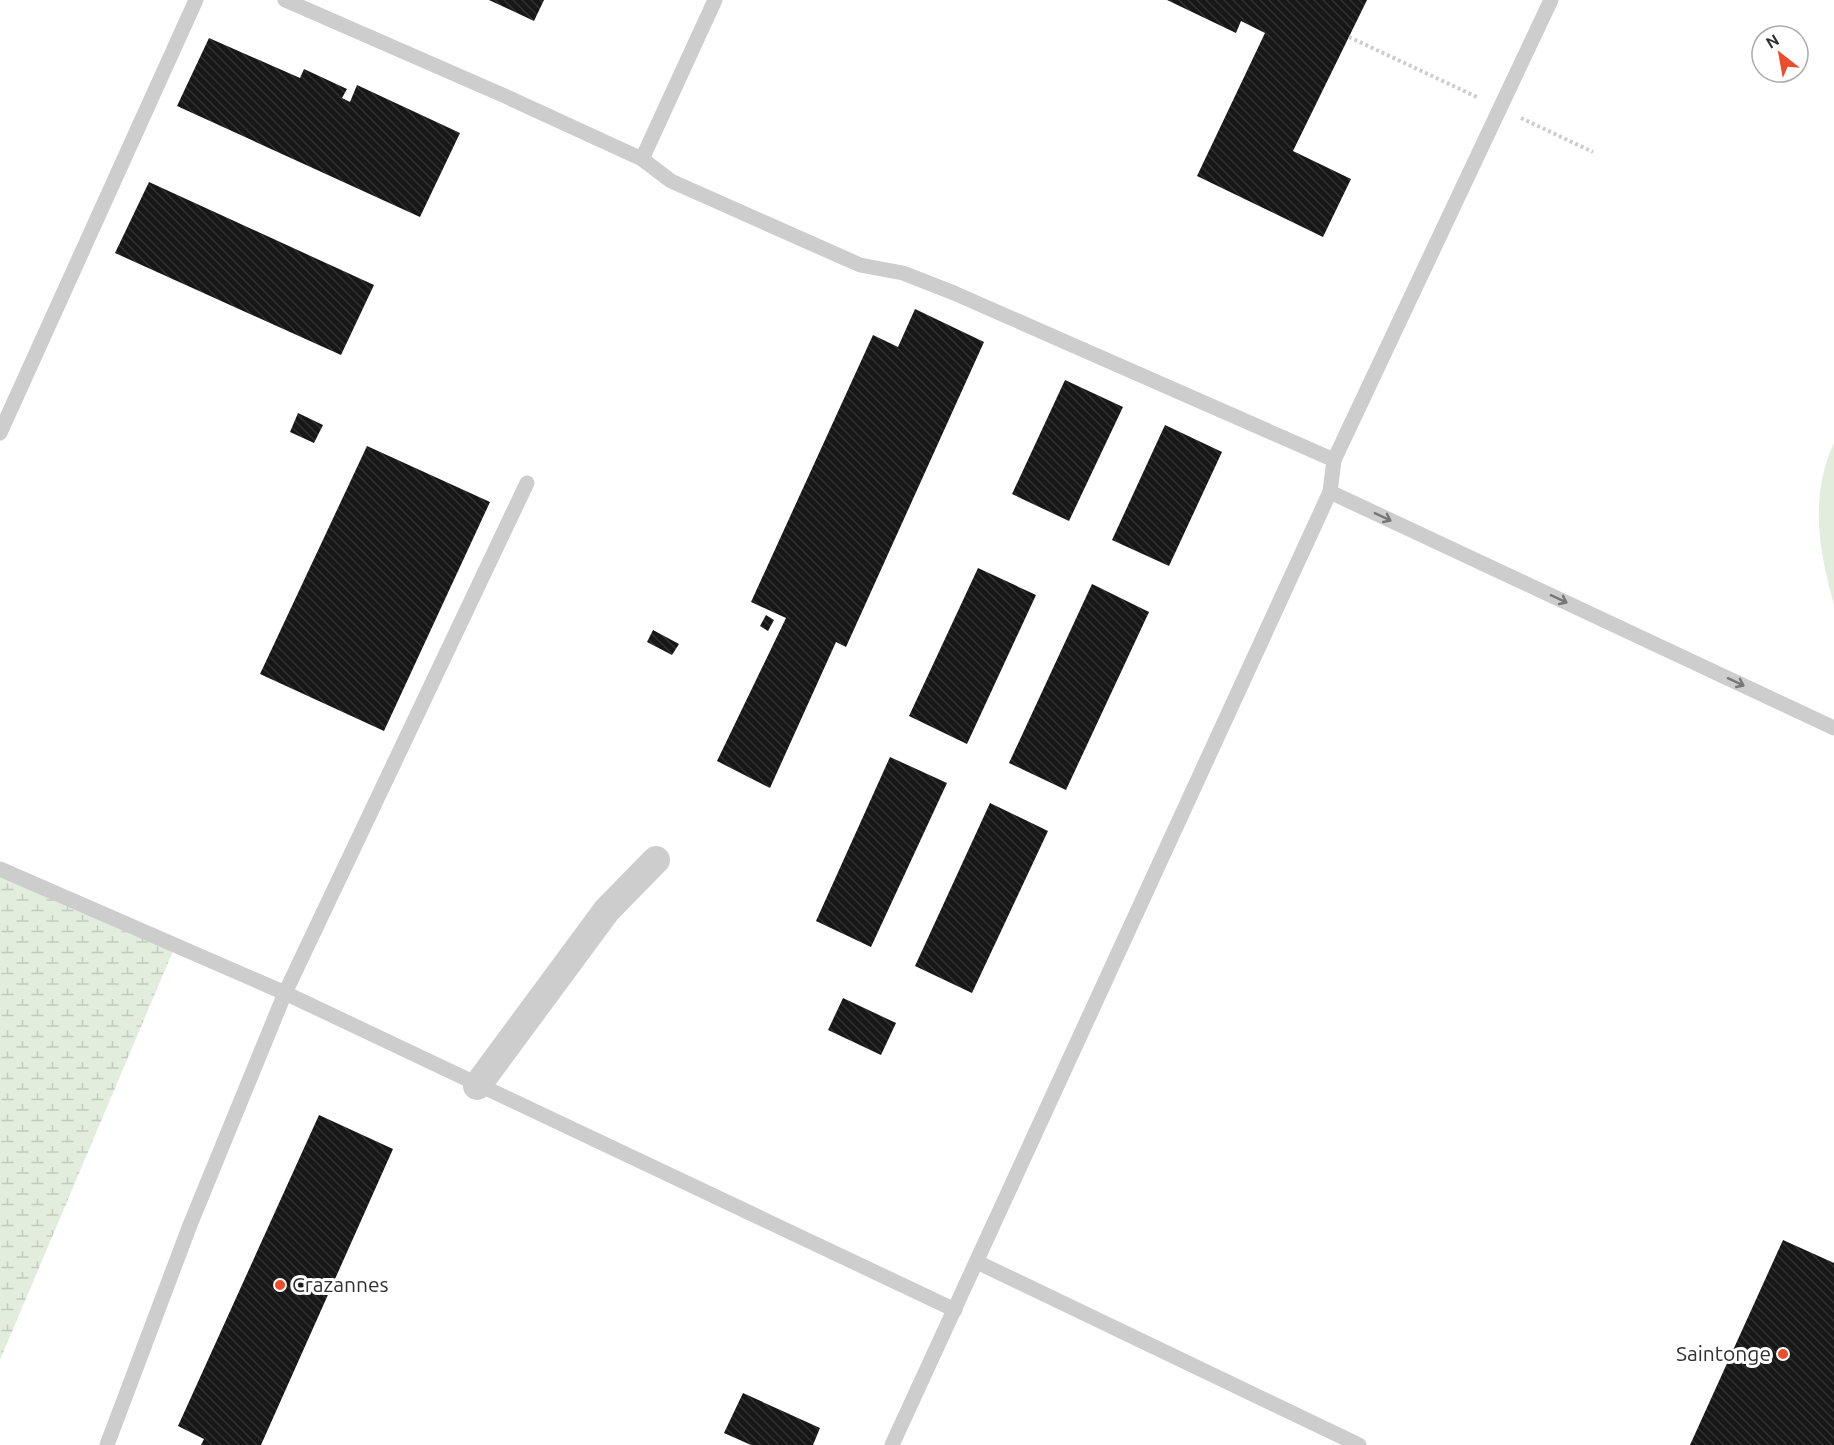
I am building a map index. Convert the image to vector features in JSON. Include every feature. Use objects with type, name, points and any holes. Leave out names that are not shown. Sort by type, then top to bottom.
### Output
[{"type":"street","points":[[477,1086],[607,910],[656,860]]},
{"type":"lane","points":[[0,433],[196,0]]},
{"type":"lane","points":[[285,0],[642,159],[671,181],[860,265],[903,273],[954,293],[1334,460]]},
{"type":"lane","points":[[642,159],[715,0]]},
{"type":"lane","points":[[892,1445],[1330,492],[1334,460],[1551,0]]},
{"type":"lane","points":[[107,1445],[190,1225],[285,993],[527,483]]},
{"type":"lane","points":[[1330,492],[1834,728]]},
{"type":"lane","points":[[0,869],[285,993],[477,1086],[955,1310]]},
{"type":"lane","points":[[977,1262],[1359,1445]]},
{"type":"path","points":[[1349,37],[1593,152]]},
{"type":"green space","points":[[1834,443],[1834,605],[1821,544],[1819,504],[1826,463]]},
{"type":"green space","points":[[0,869],[176,944],[0,1360]]},
{"type":"building","points":[[489,0],[544,0],[534,21]]},
{"type":"building","points":[[1167,0],[1367,0],[1293,151],[1351,179],[1323,237],[1197,176],[1265,33],[1241,21],[1236,33]]},
{"type":"building","points":[[209,38],[300,78],[304,69],[347,89],[342,98],[350,102],[357,85],[460,133],[420,217],[177,106]]},
{"type":"building","points":[[149,182],[374,285],[341,355],[115,253]]},
{"type":"building","points":[[915,309],[984,342],[846,647],[836,642],[770,788],[717,761],[786,618],[751,602],[873,335],[898,347]]},
{"type":"building","points":[[1065,380],[1123,407],[1069,521],[1012,494]]},
{"type":"building","points":[[298,413],[323,425],[314,443],[290,432]]},
{"type":"building","points":[[1165,425],[1222,452],[1169,566],[1112,540]]},
{"type":"building","points":[[367,446],[490,502],[384,731],[260,674]]},
{"type":"building","points":[[978,568],[1036,595],[967,744],[909,716]]},
{"type":"building","points":[[1092,584],[1149,612],[1066,790],[1009,763]]},
{"type":"building","points":[[766,615],[774,620],[768,631],[760,626]]},
{"type":"building","points":[[653,630],[679,644],[672,655],[647,642]]},
{"type":"building","points":[[890,757],[947,783],[871,947],[816,921]]},
{"type":"building","points":[[990,803],[1048,831],[972,993],[915,966]]},
{"type":"building","points":[[843,998],[896,1023],[881,1055],[828,1030]]},
{"type":"building","name":"Crazannes","points":[[319,1115],[393,1149],[261,1445],[201,1445],[204,1439],[178,1426]]},
{"type":"building","name":"Saintonge","points":[[1783,1240],[1834,1263],[1834,1445],[1690,1445]]},
{"type":"building","points":[[743,1393],[820,1428],[813,1445],[751,1445],[724,1433]]},
{"type":"place","name":"Crazannes","points":[[280,1285]]},
{"type":"place","name":"Saintonge","points":[[1783,1354]]}]
